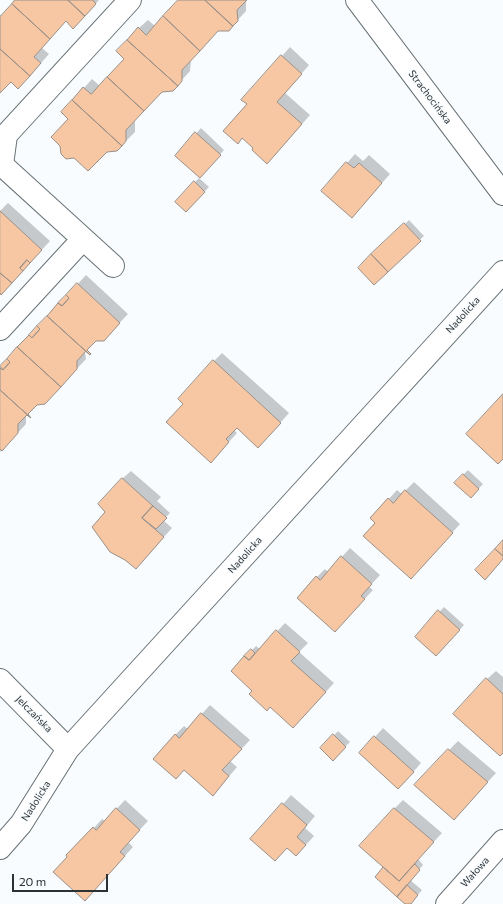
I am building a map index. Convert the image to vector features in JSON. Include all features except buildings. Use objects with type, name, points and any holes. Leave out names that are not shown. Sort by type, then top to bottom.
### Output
[{"type":"street","points":[[112,266],[2,165],[6,135],[130,0]]},
{"type":"street","name":"Strachocińska","points":[[357,0],[503,194]]},
{"type":"street","points":[[0,329],[84,239]]},
{"type":"street","name":"Nadolicka","points":[[0,848],[21,824],[68,749],[503,272]]},
{"type":"street","name":"Jelczańska","points":[[0,680],[68,749]]},
{"type":"street","name":"Wałowa","points":[[447,904],[503,841]]}]
